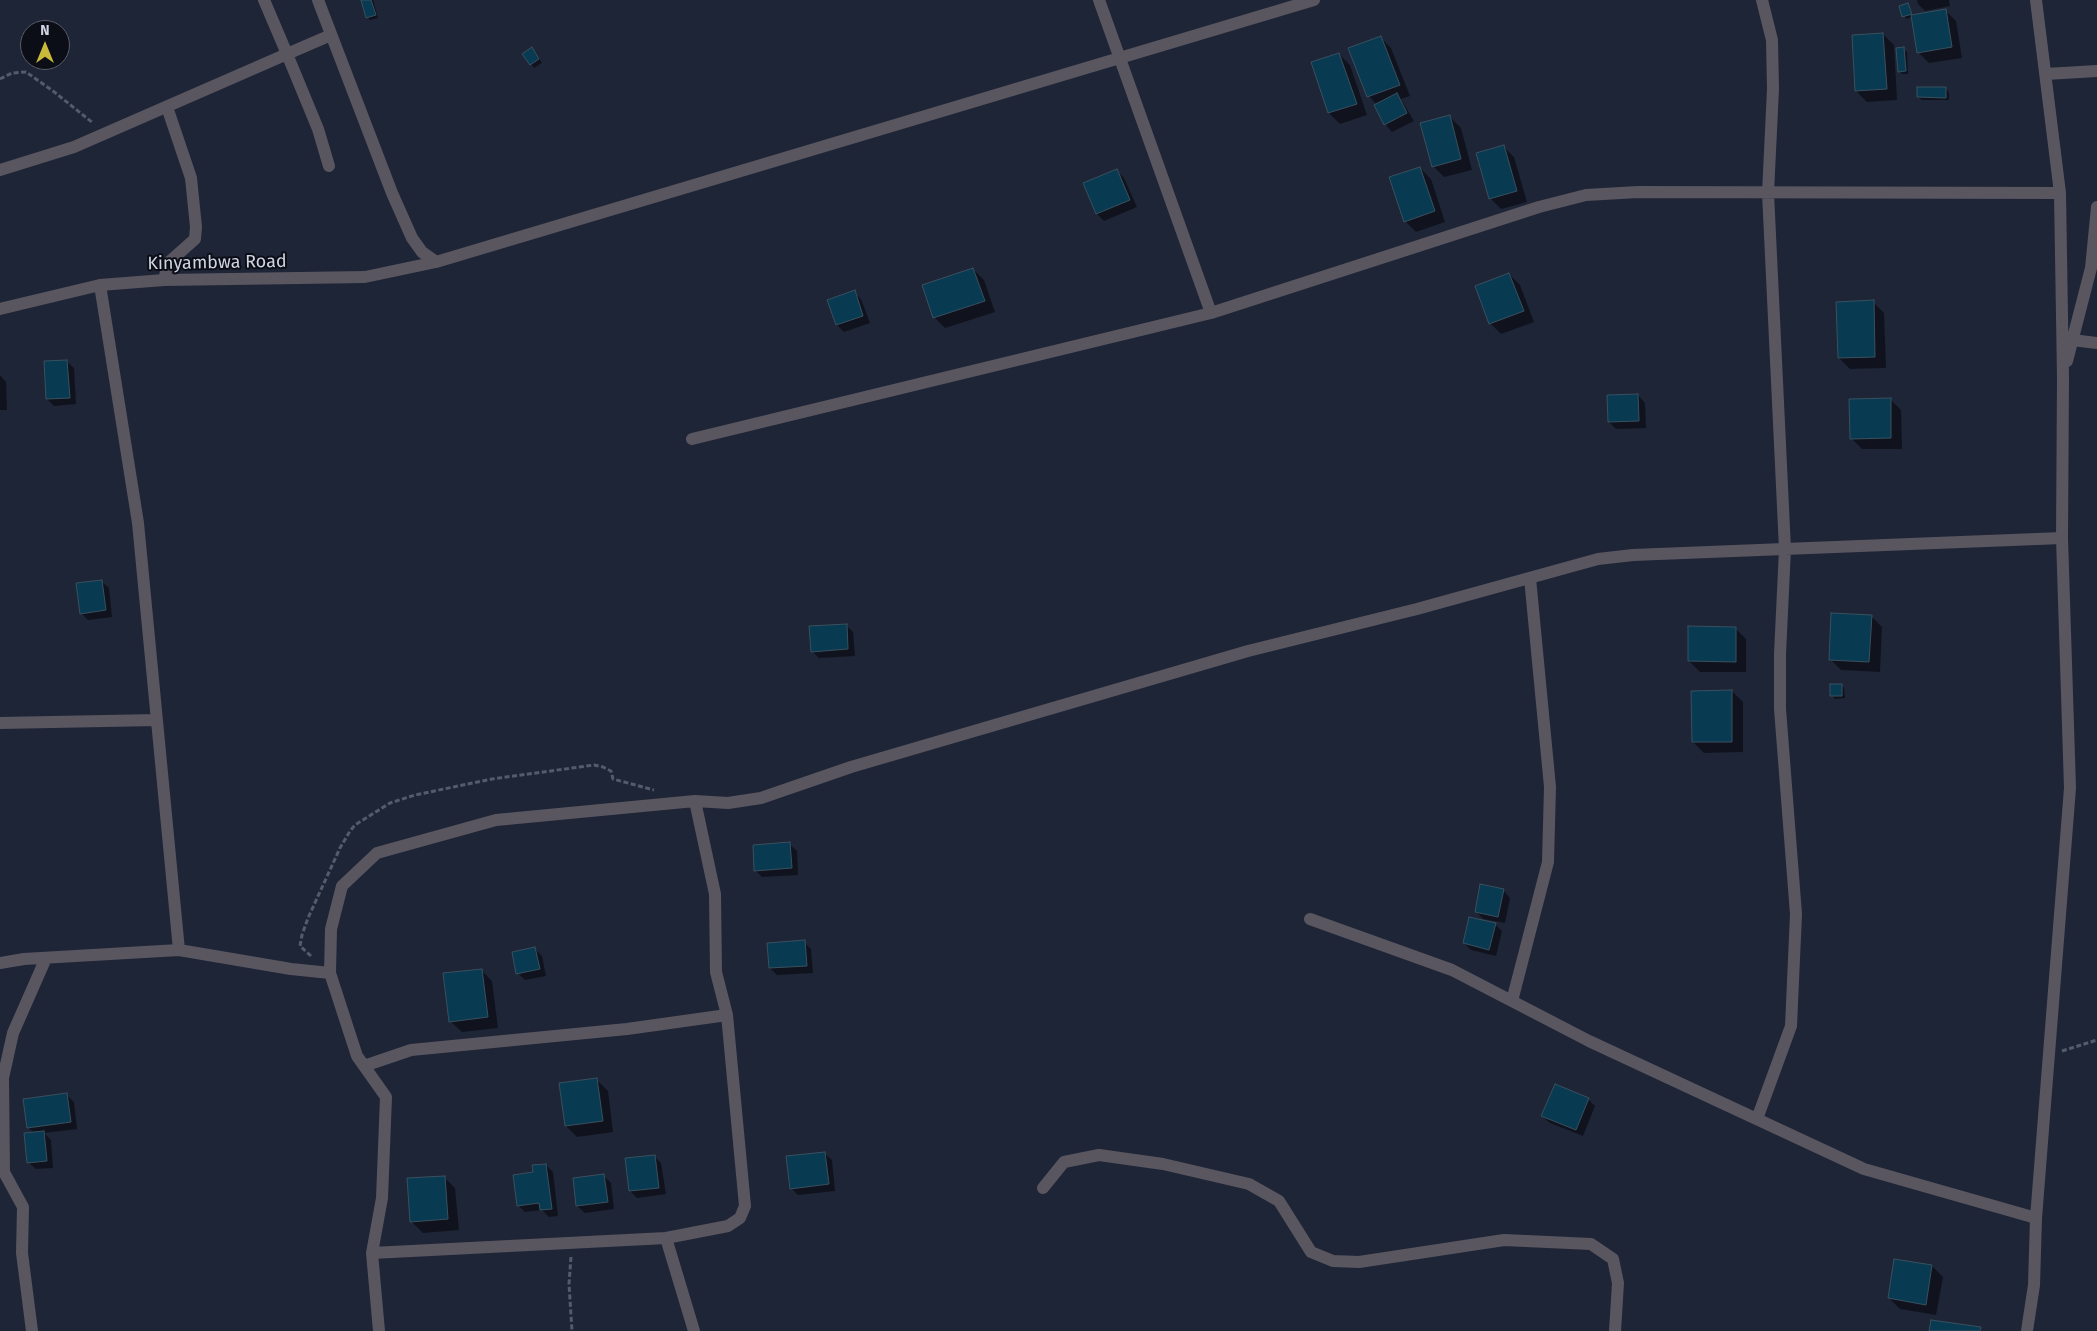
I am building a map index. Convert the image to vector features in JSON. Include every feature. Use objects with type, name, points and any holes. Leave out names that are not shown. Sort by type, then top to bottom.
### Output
[{"type":"street","points":[[264,0],[318,129],[329,166]]},
{"type":"street","points":[[318,0],[392,193],[412,238],[422,252],[436,262]]},
{"type":"street","points":[[1099,0],[1211,313]]},
{"type":"street","name":"Kinyambwa Road","points":[[0,309],[100,285],[164,280],[365,277],[436,262],[1314,0]]},
{"type":"street","points":[[1757,1118],[1791,1026],[1796,914],[1780,709],[1780,654],[1785,549],[1768,193],[1773,89],[1772,40],[1762,0]]},
{"type":"street","points":[[2036,0],[2060,193],[2068,342]]},
{"type":"street","points":[[0,170],[74,147],[106,134],[331,35]]},
{"type":"street","points":[[2046,74],[2097,71]]},
{"type":"street","points":[[164,280],[168,263],[195,239],[196,227],[191,178],[167,107]]},
{"type":"street","points":[[692,439],[1211,313],[1539,207],[1586,195],[1638,192],[2060,193]]},
{"type":"street","points":[[2027,1331],[2034,1285],[2036,1218],[2070,788],[2062,538],[2063,378],[2068,342],[2091,268],[2097,207]]},
{"type":"street","points":[[100,285],[138,524],[179,950]]},
{"type":"street","points":[[2068,342],[2097,343]]},
{"type":"street","points":[[380,1331],[372,1253],[382,1198],[386,1097],[357,1056],[330,973],[331,929],[342,886],[377,853],[496,820],[695,801],[728,803],[761,798],[851,767],[1248,651],[1418,608],[1598,559],[1785,549],[2062,538]]},
{"type":"street","points":[[1512,1002],[1548,862],[1550,787],[1530,578]]},
{"type":"street","points":[[0,723],[157,720]]},
{"type":"street","points":[[372,1253],[666,1238],[728,1226],[740,1218],[745,1206],[727,1015],[716,972],[714,894],[695,801]]},
{"type":"street","points":[[1310,919],[1452,970],[1589,1041],[1864,1169],[2036,1218]]},
{"type":"street","points":[[0,963],[46,958],[179,950],[291,969],[330,973]]},
{"type":"street","points":[[32,1331],[22,1253],[23,1207],[4,1172],[3,1078],[13,1033],[46,958]]},
{"type":"street","points":[[364,1066],[411,1050],[627,1029],[727,1015]]},
{"type":"street","points":[[1043,1188],[1064,1162],[1099,1155],[1164,1164],[1249,1184],[1280,1201],[1311,1252],[1333,1261],[1360,1262],[1504,1240],[1591,1244],[1613,1259],[1618,1283],[1615,1331]]},
{"type":"street","points":[[666,1238],[694,1331]]},
{"type":"path","points":[[0,79],[12,73],[26,72],[53,91],[106,134]]},
{"type":"path","points":[[2049,1055],[2097,1040]]},
{"type":"path","points":[[570,1244],[569,1284],[572,1331]]},
{"type":"building","points":[[361,0],[371,0],[376,15],[366,18]]},
{"type":"building","points":[[1908,3],[1912,14],[1902,17],[1899,6]]},
{"type":"building","points":[[1946,9],[1952,47],[1917,53],[1911,15]]},
{"type":"building","points":[[1883,33],[1887,89],[1855,91],[1852,35]]},
{"type":"building","points":[[1381,36],[1400,85],[1367,97],[1348,48]]},
{"type":"building","points":[[532,47],[539,59],[530,65],[522,54]]},
{"type":"building","points":[[1904,47],[1906,71],[1898,72],[1896,48]]},
{"type":"building","points":[[1339,53],[1357,104],[1328,113],[1311,62]]},
{"type":"building","points":[[1917,87],[1946,87],[1946,98],[1917,97]]},
{"type":"building","points":[[1397,93],[1407,113],[1384,125],[1374,105]]},
{"type":"building","points":[[1450,115],[1461,159],[1432,167],[1420,123]]},
{"type":"building","points":[[1504,145],[1517,191],[1489,199],[1476,153]]},
{"type":"building","points":[[1420,167],[1435,211],[1404,222],[1389,177]]},
{"type":"building","points":[[1117,169],[1130,200],[1096,214],[1083,183]]},
{"type":"building","points":[[973,268],[985,301],[933,318],[922,285]]},
{"type":"building","points":[[1509,273],[1524,311],[1489,324],[1475,286]]},
{"type":"building","points":[[855,290],[863,316],[836,325],[827,300]]},
{"type":"building","points":[[1874,300],[1875,357],[1838,358],[1836,302]]},
{"type":"building","points":[[67,360],[70,398],[46,399],[44,361]]},
{"type":"building","points":[[1638,394],[1639,421],[1608,422],[1607,395]]},
{"type":"building","points":[[1891,398],[1891,438],[1850,439],[1849,399]]},
{"type":"building","points":[[102,580],[106,610],[80,614],[76,583]]},
{"type":"building","points":[[1831,613],[1872,615],[1869,662],[1829,660]]},
{"type":"building","points":[[847,624],[848,649],[811,652],[809,626]]},
{"type":"building","points":[[1688,626],[1736,627],[1736,662],[1688,661]]},
{"type":"building","points":[[1830,684],[1842,684],[1842,696],[1830,696]]},
{"type":"building","points":[[1732,690],[1732,742],[1692,742],[1691,691]]},
{"type":"building","points":[[790,842],[792,868],[754,871],[753,845]]},
{"type":"building","points":[[1480,884],[1504,889],[1498,917],[1475,912]]},
{"type":"building","points":[[1469,917],[1496,923],[1489,950],[1463,943]]},
{"type":"building","points":[[805,940],[807,966],[769,968],[767,943]]},
{"type":"building","points":[[535,947],[540,969],[516,974],[512,952]]},
{"type":"building","points":[[482,969],[488,1017],[449,1022],[443,973]]},
{"type":"building","points":[[597,1078],[603,1121],[565,1126],[559,1083]]},
{"type":"building","points":[[1555,1084],[1589,1098],[1576,1130],[1541,1116]]},
{"type":"building","points":[[67,1093],[71,1122],[27,1128],[23,1099]]},
{"type":"building","points":[[44,1131],[47,1161],[27,1163],[24,1133]]},
{"type":"building","points":[[825,1152],[829,1184],[790,1189],[786,1156]]},
{"type":"building","points":[[655,1155],[659,1188],[629,1191],[625,1158]]},
{"type":"building","points":[[546,1164],[552,1209],[540,1210],[539,1203],[517,1206],[513,1175],[533,1172],[532,1165]]},
{"type":"building","points":[[604,1174],[608,1202],[576,1206],[573,1178]]},
{"type":"building","points":[[445,1176],[448,1219],[410,1222],[407,1178]]},
{"type":"building","points":[[1894,1259],[1932,1265],[1926,1305],[1888,1298]]},
{"type":"building","points":[[1931,1320],[1981,1327],[1980,1331],[1929,1331]]}]
